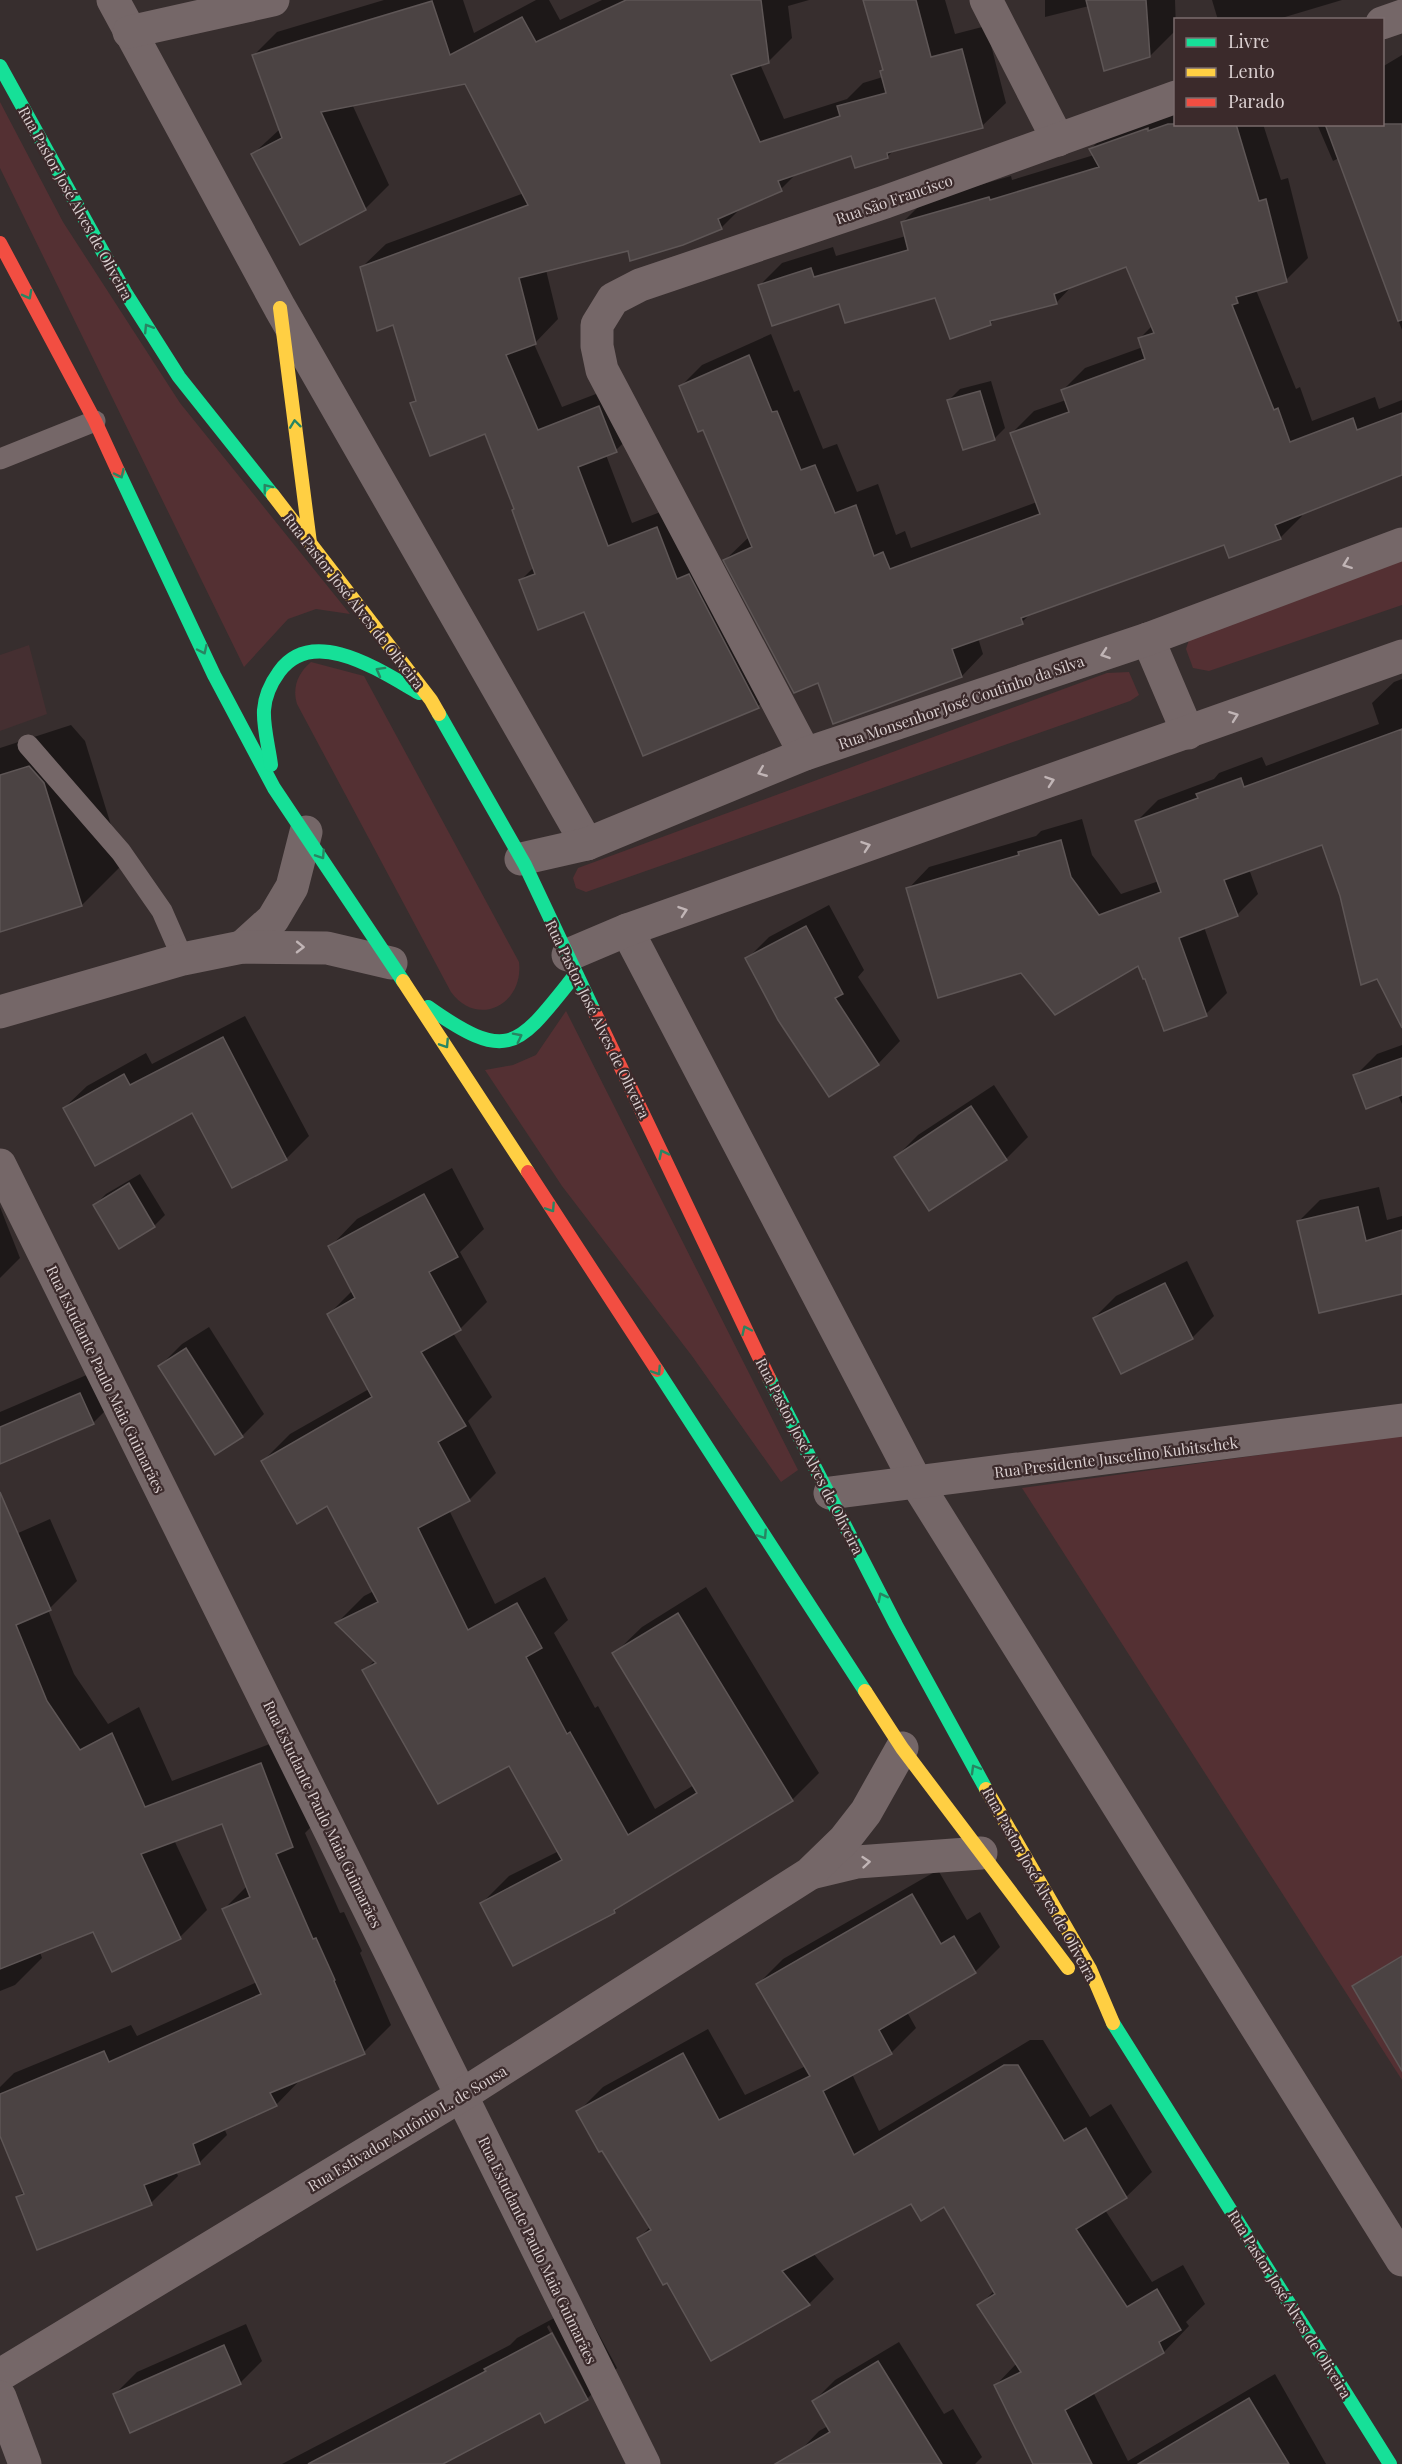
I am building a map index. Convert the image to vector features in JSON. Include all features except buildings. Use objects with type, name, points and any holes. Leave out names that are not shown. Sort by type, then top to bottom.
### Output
[{"type":"main road","name":"Rua Pastor José Alves de Oliveira","points":[[0,66],[125,292],[179,377],[431,700],[521,859],[758,1356],[896,1625],[959,1742],[1090,1969],[1113,2023]]},
{"type":"main road","name":"Rua Pastor José Alves de Oliveira","points":[[0,243],[95,421],[214,675],[274,788],[306,832],[413,995],[902,1748],[1080,1984],[1113,2023],[1390,2464]]},
{"type":"main road","points":[[280,308],[311,545]]},
{"type":"main road","points":[[274,788],[264,710],[270,685],[287,661],[315,651],[352,656],[431,700]]},
{"type":"main road","points":[[413,995],[471,1038],[496,1045],[517,1039],[528,1031],[572,965]]},
{"type":"street","points":[[113,0],[280,308],[587,844]]},
{"type":"street","points":[[129,32],[273,0]]},
{"type":"street","points":[[986,0],[1058,140]]},
{"type":"street","points":[[1384,23],[1402,16]]},
{"type":"street","name":"Rua São Francisco","points":[[805,754],[602,369],[597,346],[597,325],[613,299],[640,285],[885,202],[1174,98]]},
{"type":"street","name":"Rua Monsenhor José Coutinho da Silva","points":[[521,859],[587,844],[805,754],[1148,639],[1402,544]]},
{"type":"street","points":[[1148,639],[1188,733]]},
{"type":"street","points":[[572,965],[627,930],[1402,656]]},
{"type":"street","points":[[242,947],[273,919],[292,887],[306,832]]},
{"type":"street","points":[[627,930],[916,1482],[1402,2260]]},
{"type":"street","points":[[0,1012],[183,959],[242,947],[327,948],[391,963]]},
{"type":"street","name":"Rua Estudante Paulo Maia Guimarães","points":[[0,1166],[644,2464]]},
{"type":"street","name":"Rua Presidente Juscelino Kubitschek","points":[[830,1493],[1402,1420]]},
{"type":"street","name":"Rua Estivador Antônio L. de Sousa","points":[[0,2374],[462,2095],[809,1874],[845,1839],[866,1812],[902,1748]]},
{"type":"street","name":"Rua Estivador Antônio L. de Sousa","points":[[809,1874],[857,1862],[981,1853]]},
{"type":"street","points":[[0,2397],[26,2464]]},
{"type":"lane","points":[[0,459],[95,421]]},
{"type":"lane","points":[[28,745],[121,852],[162,911],[183,959]]},
{"type":"shaded area","points":[[0,102],[63,222],[180,403],[350,614],[316,609],[288,619],[244,667],[0,168]]},
{"type":"shaded area","points":[[1402,551],[1402,605],[1209,671],[1193,668],[1186,649],[1191,634]]},
{"type":"shaded area","points":[[29,645],[47,714],[0,731],[0,655]]},
{"type":"shaded area","points":[[311,662],[364,676],[519,962],[519,977],[514,990],[507,1000],[497,1007],[485,1010],[473,1009],[462,1003],[451,992],[297,704],[295,692],[297,681]]},
{"type":"shaded area","points":[[1129,672],[1139,695],[1130,701],[586,892],[576,888],[573,878],[578,868],[1107,673]]},
{"type":"shaded area","points":[[566,1011],[798,1470],[781,1482],[692,1356],[562,1186],[485,1070],[513,1065],[536,1055]]},
{"type":"shaded area","points":[[1402,1435],[1402,2080],[1022,1488]]},
{"type":"traffic: fast","points":[[0,66],[125,292],[179,377],[273,495]]},
{"type":"traffic: fast","points":[[118,471],[214,675],[274,788],[403,981]]},
{"type":"traffic: fast","points":[[271,765],[264,723],[266,700],[276,676],[293,658],[310,652],[328,652],[348,657],[367,664],[419,693]]},
{"type":"traffic: fast","points":[[439,714],[525,865],[594,1011]]},
{"type":"traffic: fast","points":[[428,1007],[478,1036],[496,1041],[511,1039],[525,1032],[540,1018],[575,975]]},
{"type":"traffic: fast","points":[[657,1370],[865,1691]]},
{"type":"traffic: fast","points":[[769,1378],[896,1625],[986,1789]]},
{"type":"traffic: fast","points":[[1113,2023],[1390,2464]]},
{"type":"traffic: slow","points":[[280,308],[310,543]]},
{"type":"traffic: slow","points":[[273,495],[431,700],[439,714]]},
{"type":"traffic: slow","points":[[403,981],[528,1172]]},
{"type":"traffic: slow","points":[[865,1691],[902,1748],[1068,1968]]},
{"type":"traffic: slow","points":[[986,1789],[1090,1969],[1113,2023]]},
{"type":"traffic: jam","points":[[0,243],[95,421],[118,471]]},
{"type":"traffic: jam","points":[[594,1011],[769,1378]]},
{"type":"traffic: jam","points":[[528,1172],[657,1370]]}]
